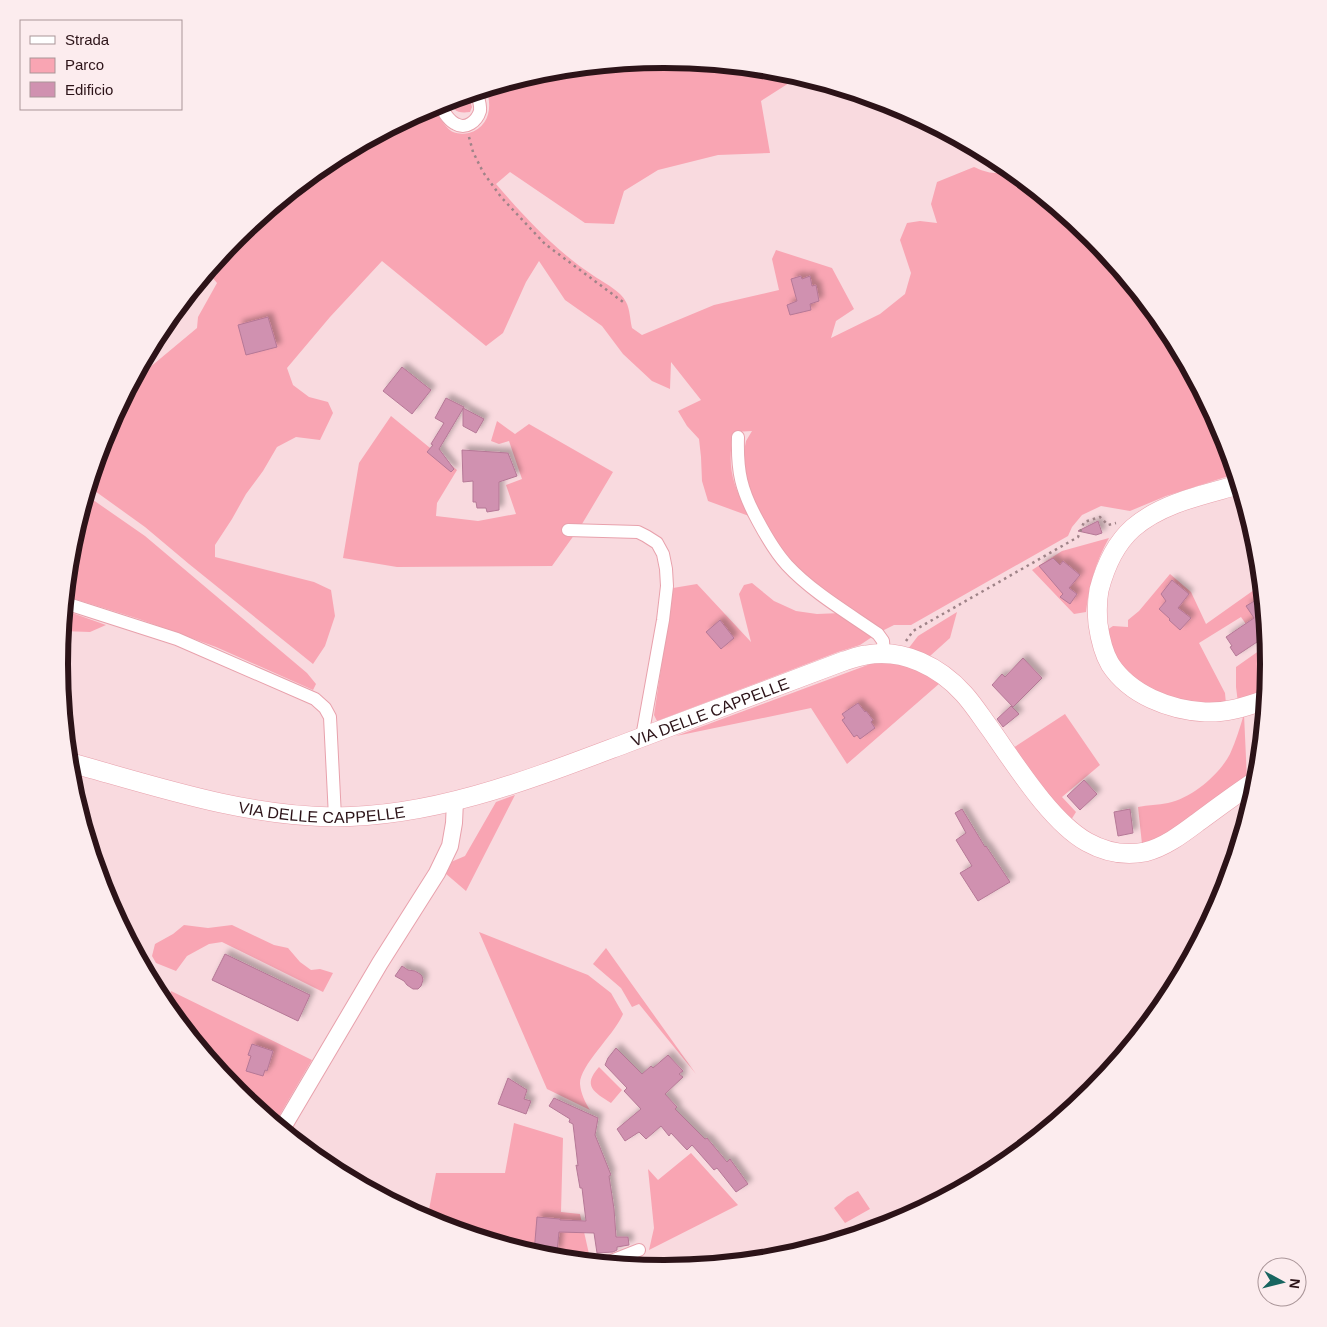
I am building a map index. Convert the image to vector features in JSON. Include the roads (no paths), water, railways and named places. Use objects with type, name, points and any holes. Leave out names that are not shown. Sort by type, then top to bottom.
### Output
[{"type":"main road","points":[[1233,487],[1165,508],[1135,526],[1125,535],[1108,562],[1102,578],[1098,597],[1097,616],[1099,634],[1110,664],[1120,676],[1144,695],[1160,702],[1191,710],[1217,712],[1258,702]]},
{"type":"main road","name":"VIA DELLE CAPPELLE","points":[[77,764],[212,801],[285,814],[335,817],[387,813],[454,801],[522,781],[883,648],[926,664],[944,675],[954,684],[970,701],[1037,794],[1056,816],[1081,839],[1103,849],[1128,854],[1156,848],[1181,834],[1246,788]]},
{"type":"street","points":[[443,110],[456,125],[466,126],[476,120],[480,109],[477,97]]},
{"type":"street","points":[[738,437],[737,459],[740,478],[748,501],[775,551],[787,565],[814,589],[878,634],[883,648]]},
{"type":"street","points":[[568,530],[638,532],[657,544],[663,554],[667,586],[663,620],[642,737]]},
{"type":"street","points":[[71,604],[177,639],[315,699],[330,717],[335,817]]},
{"type":"street","points":[[285,1123],[380,963],[437,873],[450,846],[454,823],[454,801]]},
{"type":"street","points":[[620,1257],[638,1250]]}]
